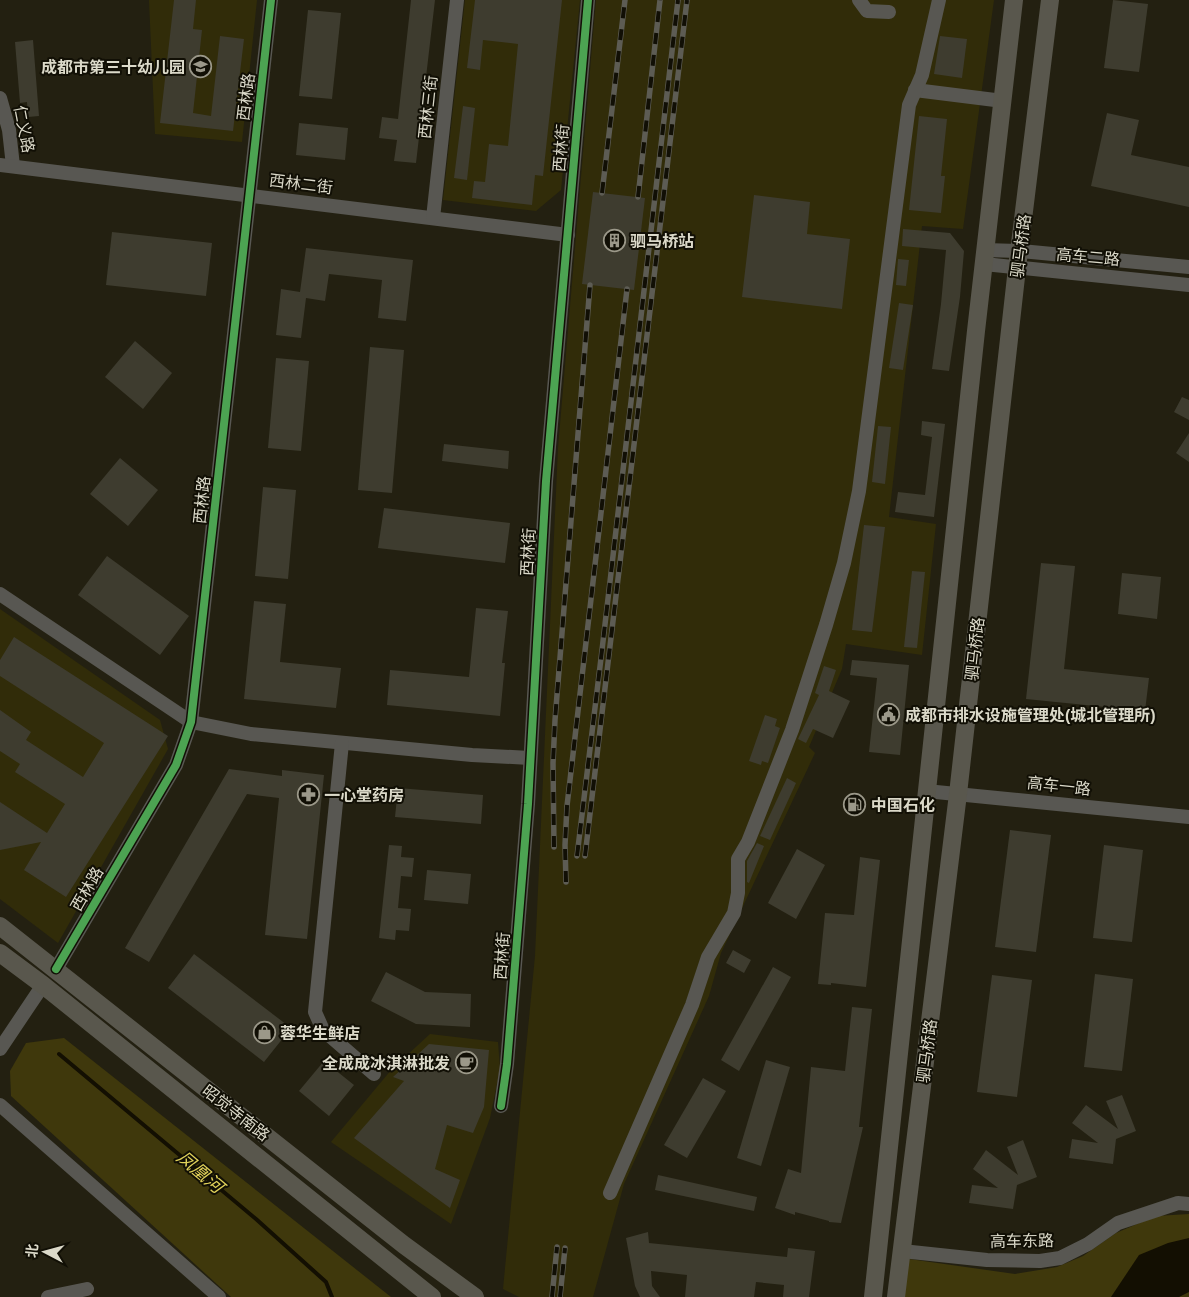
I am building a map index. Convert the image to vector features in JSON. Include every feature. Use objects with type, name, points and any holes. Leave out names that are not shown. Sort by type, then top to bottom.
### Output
[{"type":"main road","name":"驷马桥路","points":[[873,1297],[926,791],[1014,0]]},
{"type":"main road","name":"驷马桥路","points":[[896,1297],[958,794],[1050,0]]},
{"type":"main road","name":"昭觉寺南路","points":[[0,926],[404,1245],[475,1297]]},
{"type":"main road","name":"昭觉寺南路","points":[[0,953],[432,1297]]},
{"type":"street","name":"西林路","points":[[56,969],[176,764],[191,722],[271,0]]},
{"type":"street","name":"西林三街","points":[[433,218],[457,0]]},
{"type":"street","name":"西林街","points":[[501,1106],[507,1064],[530,758],[546,481],[588,0]]},
{"type":"street","points":[[859,0],[866,11],[889,12]]},
{"type":"street","points":[[610,1193],[692,1005],[708,956],[734,913],[738,893],[738,859],[748,842],[792,730],[844,563],[859,491],[909,105],[922,75],[939,0]]},
{"type":"street","points":[[915,90],[1003,101]]},
{"type":"street","name":"仁义路","points":[[0,98],[9,130],[7,165]]},
{"type":"street","name":"西林二街","points":[[7,165],[568,235]]},
{"type":"street","name":"高车二路","points":[[985,257],[1021,251],[1189,267]]},
{"type":"street","name":"高车二路","points":[[985,257],[1018,268],[1189,285]]},
{"type":"street","points":[[0,594],[191,722],[250,734],[472,755],[530,758]]},
{"type":"street","points":[[342,743],[315,1012],[323,1030],[374,1074]]},
{"type":"street","name":"高车一路","points":[[926,791],[1189,817]]},
{"type":"street","points":[[0,1049],[43,986]]},
{"type":"street","points":[[0,1105],[219,1297]]},
{"type":"street","name":"高车东路","points":[[902,1251],[987,1260],[1040,1261],[1060,1258],[1088,1244],[1118,1223],[1178,1203],[1189,1204]]},
{"type":"street","points":[[48,1297],[87,1289]]},
{"type":"shaded area","name":"成都市第三十幼儿园","points":[[149,0],[257,0],[242,142],[155,134]]},
{"type":"shaded area","points":[[465,0],[580,0],[561,190],[536,211],[443,200]]},
{"type":"shaded area","points":[[596,0],[994,0],[963,229],[922,226],[889,517],[936,524],[922,655],[846,644],[842,669],[809,747],[815,753],[721,953],[709,996],[624,1184],[593,1297],[519,1297],[503,1289],[535,956],[558,448]]},
{"type":"shaded area","points":[[0,609],[160,720],[168,749],[58,943],[0,899]]},
{"type":"shaded area","points":[[430,1034],[498,1042],[500,1069],[490,1118],[451,1224],[331,1142],[392,1069]]},
{"type":"shaded area","points":[[64,1038],[391,1297],[231,1297],[11,1096],[10,1071],[26,1043]]},
{"type":"shaded area","points":[[1189,1214],[1189,1297],[904,1297],[909,1259],[1015,1274],[1057,1267],[1083,1256],[1116,1233],[1156,1216]]},
{"type":"shaded area","points":[[1189,1238],[1189,1292],[1179,1297],[1111,1297],[1139,1255],[1168,1243]]},
{"type":"building","points":[[174,0],[196,0],[193,29],[202,30],[193,113],[211,116],[220,36],[244,39],[233,131],[160,123]]},
{"type":"building","points":[[411,0],[435,0],[416,163],[394,161],[397,140],[379,138],[382,117],[398,119]]},
{"type":"building","points":[[475,0],[562,0],[543,176],[535,175],[532,205],[472,198],[474,181],[485,182],[489,144],[508,146],[518,44],[483,40],[480,70],[467,68]]},
{"type":"building","points":[[1113,0],[1148,4],[1139,72],[1104,68]]},
{"type":"building","points":[[308,10],[341,13],[332,99],[299,96]]},
{"type":"building","points":[[940,36],[967,39],[962,78],[934,74]]},
{"type":"building","points":[[33,40],[39,116],[28,117],[27,102],[20,103],[15,42]]},
{"type":"building","points":[[463,106],[475,108],[467,180],[454,178]]},
{"type":"building","points":[[1107,113],[1139,120],[1131,155],[1189,167],[1189,207],[1091,186]]},
{"type":"building","points":[[919,116],[947,119],[941,176],[945,176],[941,213],[909,210]]},
{"type":"building","points":[[299,123],[348,128],[345,160],[296,155]]},
{"type":"building","name":"驷马桥站","points":[[593,192],[645,198],[634,290],[582,284]]},
{"type":"building","points":[[754,195],[810,202],[807,234],[850,239],[842,309],[742,297]]},
{"type":"building","points":[[903,229],[950,233],[964,251],[960,297],[949,371],[932,369],[946,250],[902,246]]},
{"type":"building","points":[[112,232],[212,243],[206,296],[106,285]]},
{"type":"building","points":[[306,248],[413,260],[406,321],[378,318],[382,280],[329,274],[325,301],[306,298],[301,338],[276,335],[281,289],[300,292]]},
{"type":"building","points":[[898,259],[909,260],[906,286],[896,285]]},
{"type":"building","points":[[899,303],[913,305],[903,370],[889,368]]},
{"type":"building","points":[[135,341],[172,373],[143,409],[105,377]]},
{"type":"building","points":[[370,347],[404,350],[392,493],[358,490]]},
{"type":"building","points":[[276,358],[309,361],[301,451],[268,448]]},
{"type":"building","points":[[1182,397],[1189,400],[1189,420],[1174,412]]},
{"type":"building","points":[[922,421],[945,424],[934,517],[895,512],[898,492],[925,495],[932,437],[921,435]]},
{"type":"building","points":[[878,426],[891,427],[885,484],[872,482]]},
{"type":"building","points":[[1189,433],[1189,462],[1176,453]]},
{"type":"building","points":[[444,444],[509,451],[508,469],[442,461]]},
{"type":"building","points":[[120,458],[158,490],[128,526],[90,494]]},
{"type":"building","points":[[263,487],[296,490],[288,579],[255,576]]},
{"type":"building","points":[[384,508],[510,523],[505,563],[378,548]]},
{"type":"building","points":[[864,525],[885,527],[872,632],[852,630]]},
{"type":"building","points":[[107,556],[189,616],[160,655],[78,595]]},
{"type":"building","points":[[1041,563],[1075,566],[1064,669],[1149,678],[1145,711],[1026,699]]},
{"type":"building","points":[[912,571],[925,572],[917,648],[904,647]]},
{"type":"building","points":[[1122,573],[1161,577],[1157,619],[1118,614]]},
{"type":"building","points":[[254,601],[286,604],[280,662],[341,668],[336,708],[244,699]]},
{"type":"building","points":[[476,608],[508,611],[502,663],[505,663],[500,716],[387,705],[390,670],[469,677]]},
{"type":"building","points":[[14,637],[168,736],[66,897],[24,870],[41,842],[0,850],[0,802],[47,833],[65,804],[15,772],[20,764],[0,751],[0,710],[31,732],[26,740],[83,777],[104,743],[0,676],[0,660]]},
{"type":"building","name":"成都市排水设施管理处(城北管理所)","points":[[852,660],[909,665],[900,755],[869,752],[877,678],[850,675]]},
{"type":"building","points":[[824,666],[836,670],[829,691],[850,701],[833,738],[813,729],[806,743],[798,739],[819,695],[815,693]]},
{"type":"building","points":[[765,715],[777,719],[775,726],[780,728],[768,763],[762,761],[761,765],[749,761]]},
{"type":"building","points":[[229,769],[282,776],[282,770],[324,775],[307,939],[265,935],[279,798],[247,794],[149,962],[125,948]]},
{"type":"building","points":[[787,778],[796,783],[770,840],[760,836]]},
{"type":"building","points":[[398,788],[483,795],[481,824],[395,817]]},
{"type":"building","points":[[1010,830],[1051,835],[1036,952],[995,947]]},
{"type":"building","points":[[757,843],[764,846],[749,883],[747,882],[747,861]]},
{"type":"building","points":[[389,845],[402,846],[401,857],[414,858],[412,877],[401,876],[398,908],[411,909],[409,931],[396,930],[395,940],[379,938]]},
{"type":"building","points":[[1104,845],[1143,850],[1132,942],[1093,938]]},
{"type":"building","points":[[797,849],[825,865],[796,919],[768,903]]},
{"type":"building","points":[[860,857],[880,860],[866,987],[831,983],[831,985],[818,984],[825,913],[854,915]]},
{"type":"building","points":[[427,870],[471,874],[468,904],[424,900]]},
{"type":"building","points":[[733,950],[751,960],[744,973],[726,963]]},
{"type":"building","points":[[194,954],[291,1028],[264,1062],[168,988]]},
{"type":"building","points":[[773,967],[791,977],[739,1071],[721,1060]]},
{"type":"building","points":[[386,972],[425,992],[471,994],[470,1027],[416,1024],[371,1001]]},
{"type":"building","points":[[1095,974],[1133,979],[1122,1071],[1084,1067]]},
{"type":"building","points":[[992,975],[1032,980],[1017,1097],[977,1092]]},
{"type":"building","points":[[852,1007],[872,1009],[859,1127],[863,1127],[841,1223],[829,1222],[795,1212],[795,1215],[775,1208],[788,1169],[801,1173],[811,1067],[845,1071]]},
{"type":"building","points":[[429,1044],[489,1050],[484,1107],[473,1133],[447,1125],[435,1169],[460,1180],[450,1208],[354,1138],[404,1081],[393,1077]]},
{"type":"building","points":[[766,1060],[790,1067],[761,1166],[737,1158]]},
{"type":"building","points":[[324,1061],[354,1085],[329,1116],[299,1091]]},
{"type":"building","points":[[703,1078],[726,1091],[687,1158],[664,1145]]},
{"type":"building","points":[[1122,1095],[1136,1131],[1116,1139],[1113,1164],[1069,1158],[1072,1139],[1098,1143],[1072,1123],[1086,1105],[1118,1129],[1106,1101]]},
{"type":"building","points":[[1023,1140],[1037,1177],[1017,1185],[1013,1209],[969,1203],[972,1185],[998,1188],[973,1169],[986,1150],[1018,1175],[1007,1147]]},
{"type":"building","points":[[658,1175],[757,1197],[754,1211],[655,1190]]},
{"type":"building","points":[[648,1232],[649,1243],[787,1257],[788,1248],[815,1251],[809,1297],[783,1297],[784,1285],[756,1282],[754,1297],[685,1297],[687,1275],[651,1271],[652,1286],[660,1297],[640,1297],[635,1286],[626,1238]]},
{"type":"waterway","name":"凤凰河","points":[[59,1054],[256,1219],[326,1282],[332,1297]]},
{"type":"railway","points":[[602,193],[625,0]]},
{"type":"railway","points":[[638,197],[660,0]]},
{"type":"railway","points":[[577,856],[678,0]]},
{"type":"railway","points":[[585,856],[687,0]]},
{"type":"railway","points":[[554,847],[553,763],[555,720],[590,285]]},
{"type":"railway","points":[[566,882],[567,806],[627,289]]},
{"type":"railway","points":[[552,1297],[557,1247]]},
{"type":"railway","points":[[560,1297],[565,1248]]},
{"type":"cycle path","points":[[56,969],[176,765],[191,722],[271,0]]},
{"type":"cycle path","points":[[501,1106],[507,1064],[528,804],[546,481],[588,0]]},
{"type":"place","name":"成都市第三十幼儿园","points":[[201,67]]},
{"type":"place","name":"驷马桥站","points":[[614,241]]},
{"type":"place","name":"成都市排水设施管理处(城北管理所)","points":[[889,715]]},
{"type":"place","name":"一心堂药房","points":[[308,795]]},
{"type":"place","name":"中国石化","points":[[855,805]]},
{"type":"place","name":"蓉华生鲜店","points":[[264,1033]]},
{"type":"place","name":"全成成冰淇淋批发","points":[[466,1063]]}]
